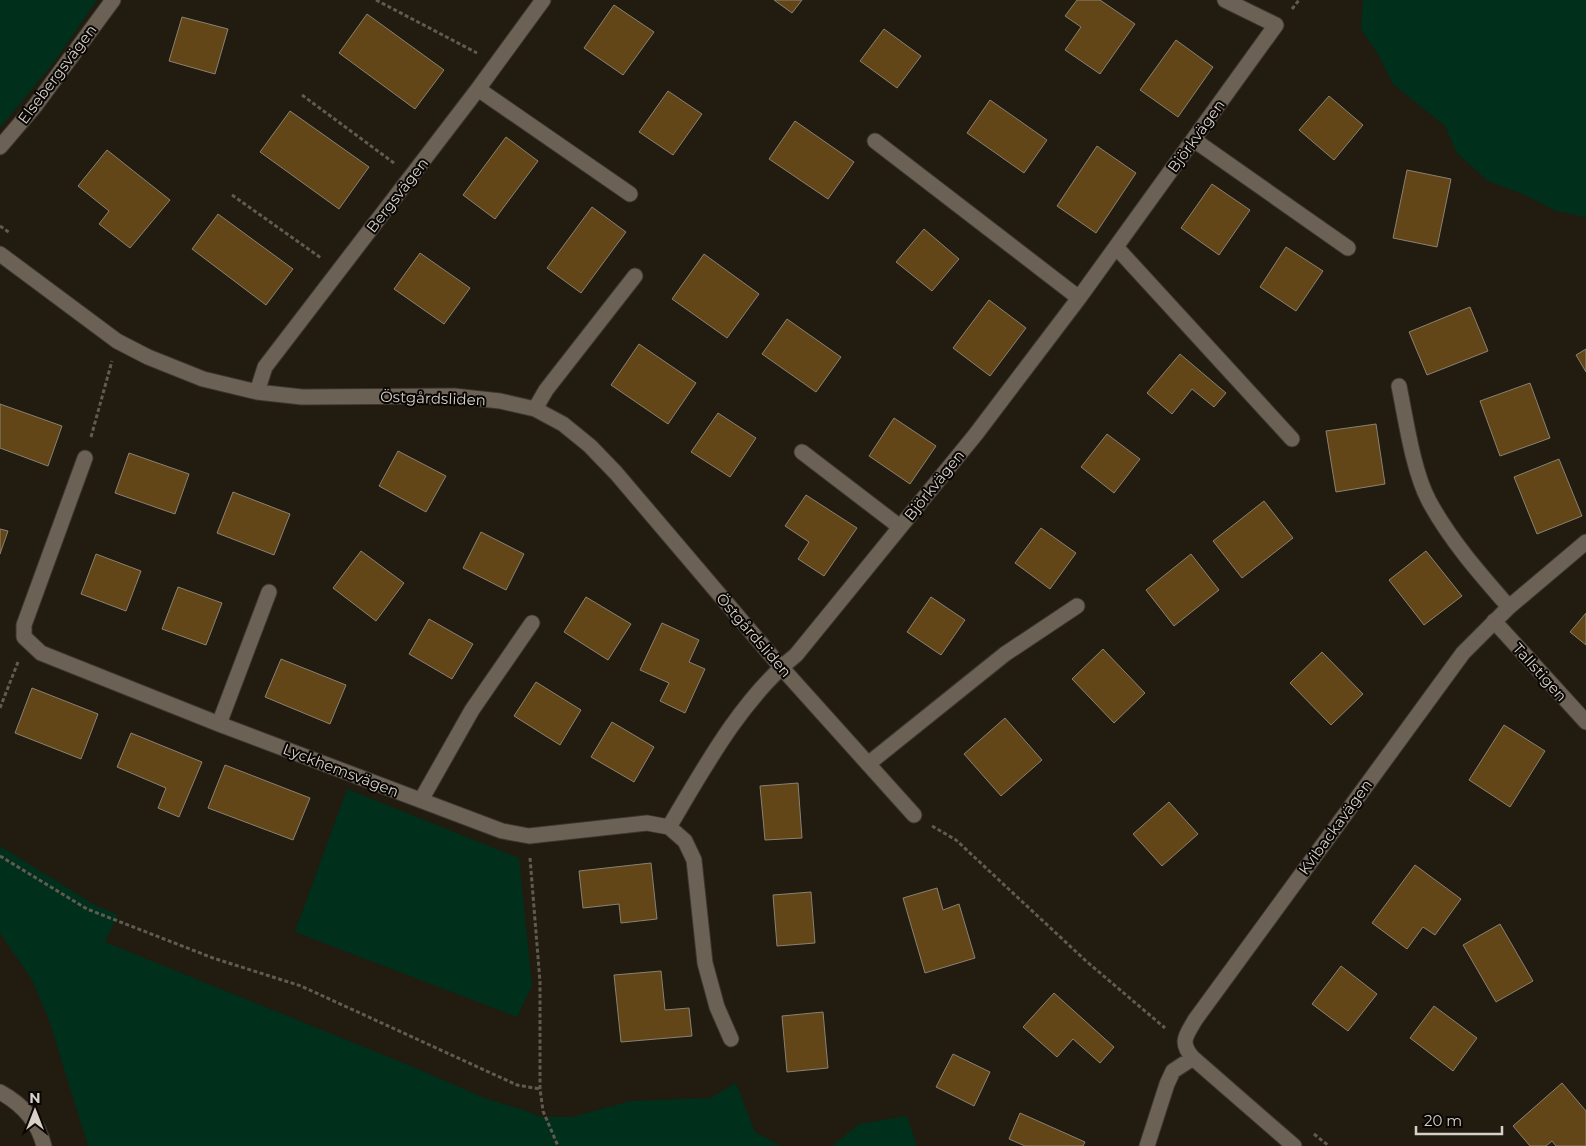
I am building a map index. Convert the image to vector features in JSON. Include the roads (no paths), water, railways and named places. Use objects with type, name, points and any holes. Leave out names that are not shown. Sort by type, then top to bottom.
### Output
[{"type":"street","name":"Elsebergsvägen","points":[[0,147],[35,106],[113,0]]},
{"type":"street","name":"Bergsvägen","points":[[257,392],[265,367],[478,89],[543,0]]},
{"type":"street","name":"Björkvägen","points":[[781,667],[796,655],[976,434],[1079,298],[1276,25],[1225,0]]},
{"type":"street","points":[[478,89],[630,194]]},
{"type":"street","points":[[1194,140],[1348,248]]},
{"type":"street","points":[[875,141],[1079,298]]},
{"type":"street","points":[[1116,247],[1292,439]]},
{"type":"street","name":"Östgårdsliden","points":[[0,254],[117,342],[148,357],[203,379],[257,392],[302,397],[454,396],[500,401],[535,409],[562,424],[590,446],[604,460],[781,667],[914,815]]},
{"type":"street","points":[[535,409],[546,390],[635,276]]},
{"type":"street","points":[[1399,386],[1418,472],[1428,500],[1475,568],[1509,607]]},
{"type":"street","points":[[802,452],[900,527]]},
{"type":"street","name":"Lyckhemsvägen","points":[[85,458],[24,625],[24,637],[41,654],[219,724],[502,831],[528,836],[647,823],[669,827]]},
{"type":"street","name":"Kvibackavägen","points":[[1193,1058],[1184,1046],[1185,1038],[1195,1020],[1463,654],[1509,607],[1586,542]]},
{"type":"street","points":[[219,724],[269,592]]},
{"type":"street","points":[[868,764],[1005,654],[1077,606]]},
{"type":"street","name":"Tallstigen","points":[[1494,622],[1586,722]]},
{"type":"street","points":[[421,800],[472,710],[532,623]]},
{"type":"street","points":[[731,1039],[717,1007],[705,963],[694,860],[685,841],[669,827],[714,751],[763,685],[781,667]]},
{"type":"street","points":[[1147,1146],[1173,1071],[1193,1058],[1294,1146]]},
{"type":"street","points":[[0,1092],[13,1099],[25,1110],[35,1123],[44,1146]]}]
